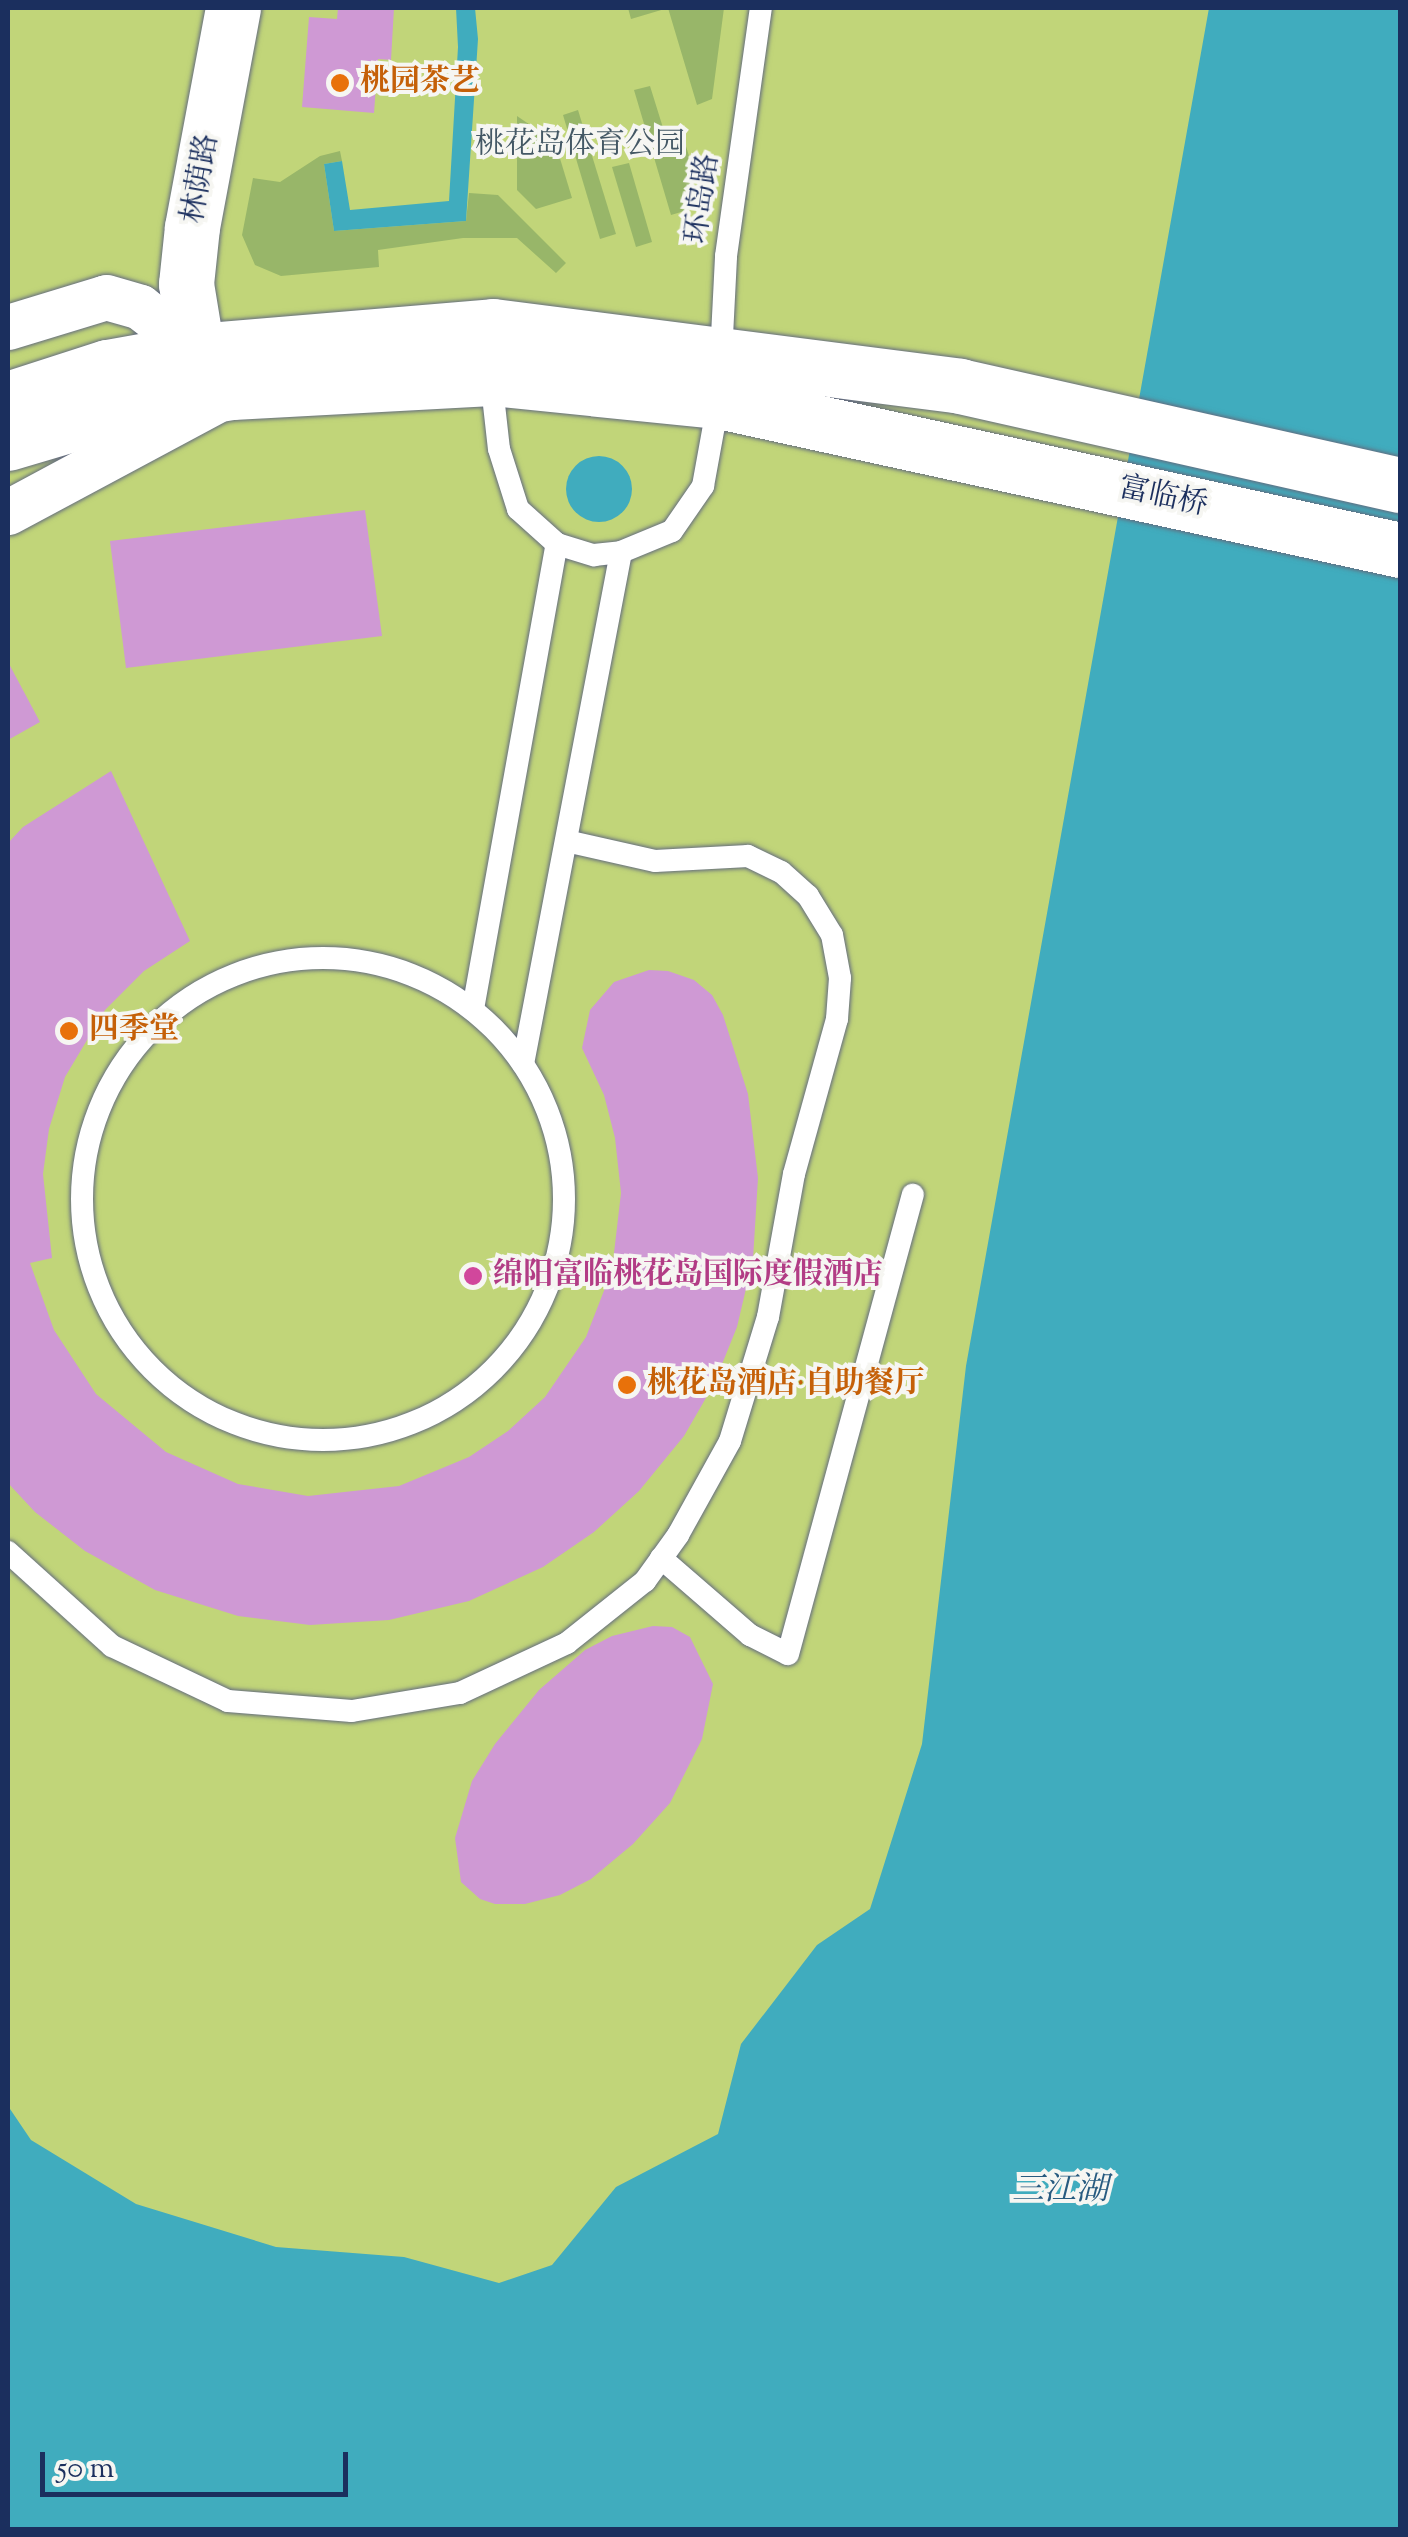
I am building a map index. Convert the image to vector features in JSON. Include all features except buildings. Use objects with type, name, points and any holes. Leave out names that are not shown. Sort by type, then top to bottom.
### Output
[{"type":"main road","name":"林荫路","points":[[197,351],[186,284],[192,227],[233,8]]},
{"type":"main road","points":[[8,398],[107,368],[197,351],[492,326],[720,377]]},
{"type":"main road","points":[[8,443],[112,412],[232,392],[491,378],[720,377],[960,386],[1400,485]]},
{"type":"main road","name":"富临桥","points":[[720,377],[926,446],[1400,550]]},
{"type":"street","points":[[8,328],[106,297],[140,308],[197,351]]},
{"type":"street","points":[[8,512],[232,392]]},
{"type":"lane","name":"环岛路","points":[[620,552],[672,531],[703,486],[720,377],[726,256],[761,8]]},
{"type":"lane","points":[[491,378],[500,448],[518,509],[557,544],[594,555],[620,552],[523,1064]]},
{"type":"lane","points":[[472,1008],[557,544]]},
{"type":"lane","points":[[8,1552],[112,1646],[228,1701],[352,1711],[460,1693],[567,1643],[646,1581],[713,1472],[736,1423],[768,1318],[794,1174],[837,1019],[840,978],[832,935],[808,896],[781,872],[748,856],[655,861],[566,841]]},
{"type":"lane","points":[[325,956],[404,970],[472,1008],[506,1039],[523,1064],[560,1150],[564,1229],[542,1306],[496,1370],[432,1417],[356,1440],[277,1438],[202,1410],[141,1360],[99,1292],[81,1214],[89,1135],[122,1063],[176,1005],[247,968],[325,956]]},
{"type":"lane","points":[[662,1558],[750,1635],[788,1654],[913,1195]]},
{"type":"green space","name":"桃花岛体育公园","points":[[8,8],[1400,8],[1400,2529],[8,2530]]},
{"type":"green space","points":[[628,8],[668,8],[631,19]]},
{"type":"green space","points":[[668,8],[724,8],[712,99],[697,105]]},
{"type":"green space","points":[[650,86],[669,147],[685,143],[693,169],[688,210],[671,215],[634,90]]},
{"type":"green space","name":"桃花岛体育公园","points":[[578,110],[616,234],[600,239],[563,115]]},
{"type":"green space","points":[[517,116],[555,142],[572,198],[536,209],[517,190]]},
{"type":"green space","points":[[340,151],[342,161],[324,164],[334,231],[466,221],[469,193],[498,195],[566,263],[556,273],[517,238],[463,238],[378,250],[379,267],[281,276],[255,265],[242,235],[253,178],[280,182],[320,156]]},
{"type":"green space","points":[[629,163],[652,242],[636,247],[612,167]]},
{"type":"water","points":[[456,8],[475,8],[478,39],[466,221],[334,231],[324,164],[342,161],[350,210],[449,201],[458,47]]},
{"type":"water","name":"三江湖","points":[[1209,8],[1400,8],[1400,2529],[8,2529],[8,2106],[31,2140],[136,2204],[276,2247],[404,2257],[499,2283],[552,2265],[616,2187],[718,2134],[741,2044],[817,1945],[870,1909],[922,1744],[966,1366]]},
{"type":"water","points":[[599,456],[623,465],[632,489],[623,513],[599,522],[575,513],[566,489],[575,465]]},
{"type":"place","name":"桃园茶艺","points":[[340,83]]},
{"type":"place","name":"四季堂","points":[[69,1031]]},
{"type":"place","name":"绵阳富临桃花岛国际度假酒店","points":[[473,1276]]},
{"type":"place","name":"桃花岛酒店·自助餐厅","points":[[627,1385]]}]
